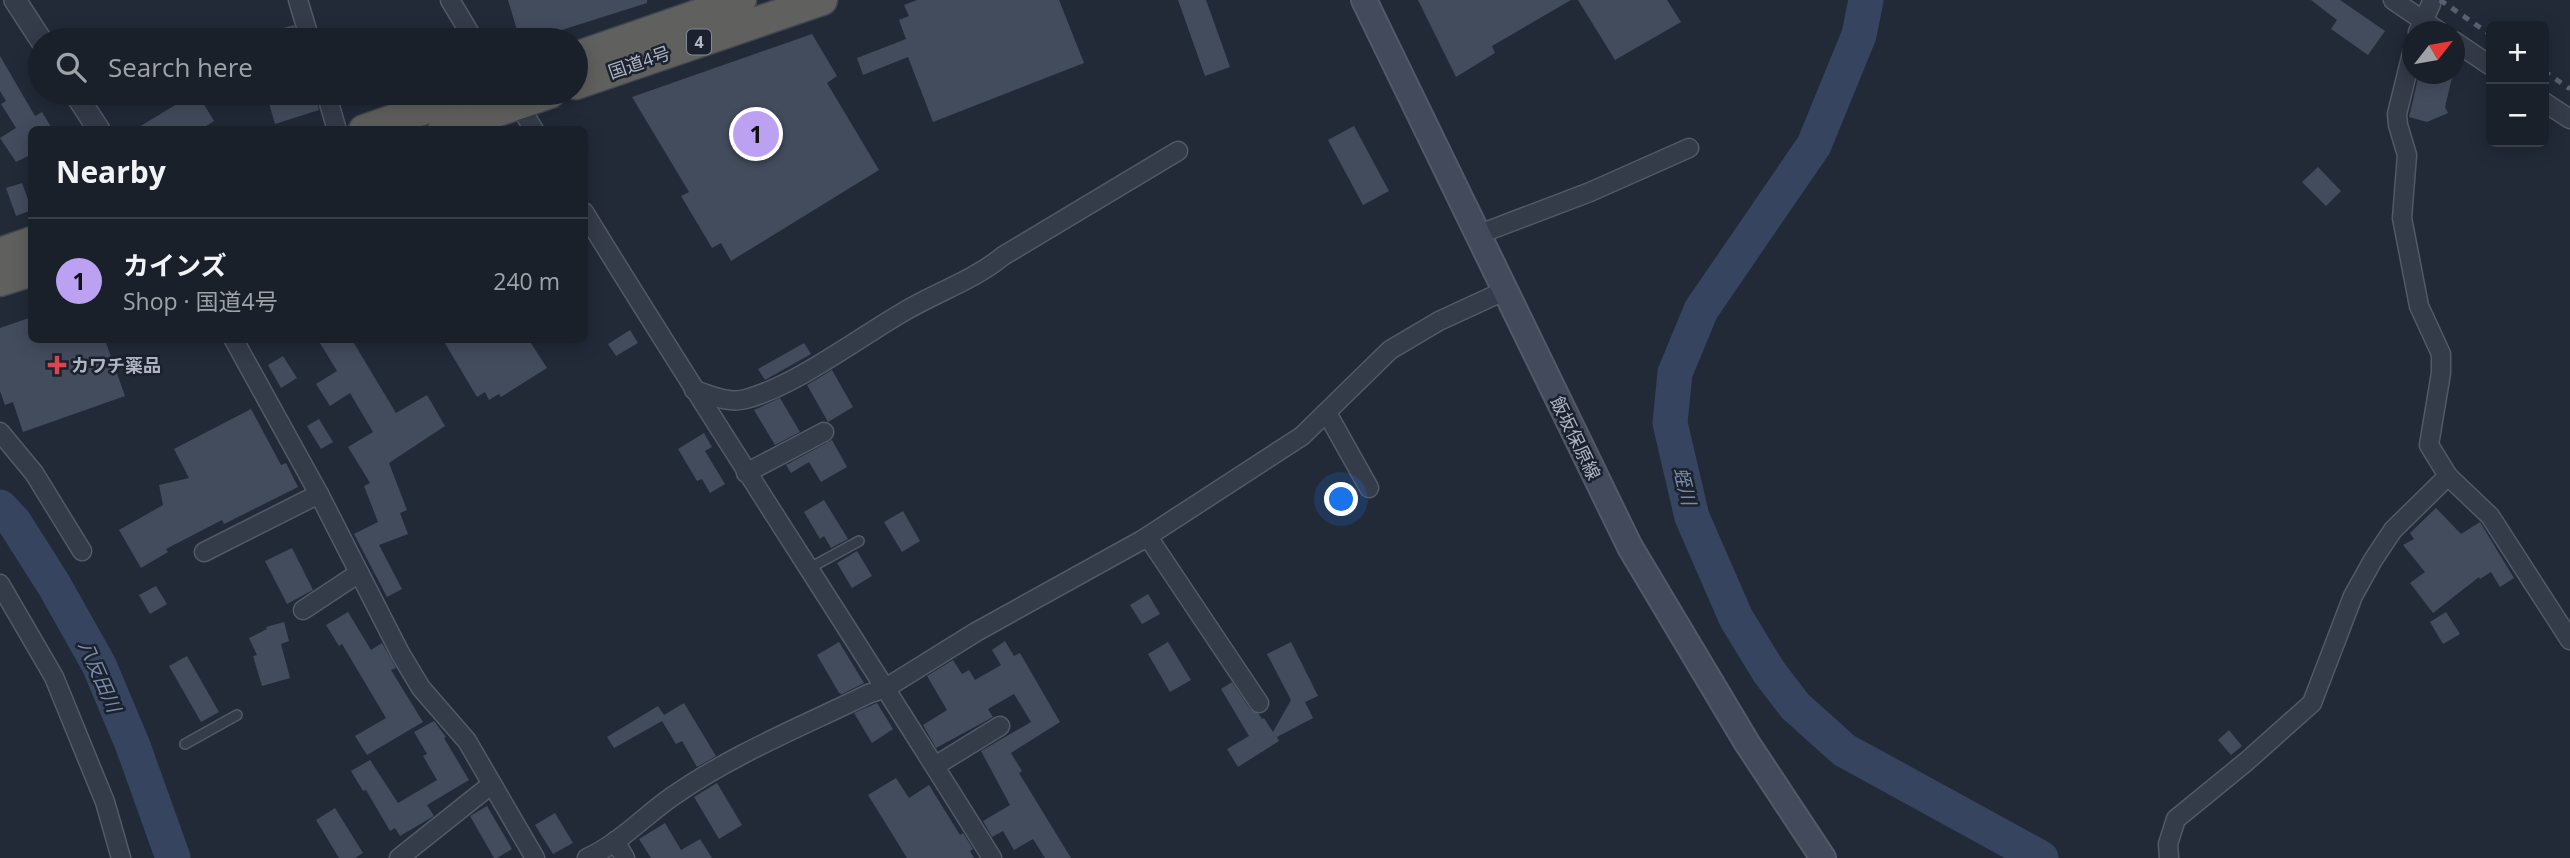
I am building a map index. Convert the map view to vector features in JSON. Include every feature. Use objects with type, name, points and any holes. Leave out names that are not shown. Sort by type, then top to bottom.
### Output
[{"type":"highway","name":"国道4号","points":[[588,53],[741,0]]},
{"type":"highway","name":"国道4号","points":[[588,80],[822,0]]},
{"type":"highway","points":[[376,126],[436,105]]},
{"type":"highway","points":[[454,126],[513,105]]},
{"type":"highway","points":[[0,253],[28,243]]},
{"type":"highway","points":[[0,281],[28,272]]},
{"type":"main road","name":"飯坂保原線","points":[[1364,0],[1630,547],[1747,743],[1823,858]]},
{"type":"street","points":[[15,0],[33,28]]},
{"type":"street","points":[[298,0],[306,28]]},
{"type":"street","points":[[450,0],[467,28]]},
{"type":"street","points":[[2393,0],[2424,19]]},
{"type":"street","points":[[2465,48],[2486,63]]},
{"type":"street","points":[[2405,84],[2397,114],[2407,155],[2402,218],[2419,306],[2441,354],[2441,373],[2428,445],[2448,476],[2490,516],[2570,640]]},
{"type":"street","points":[[83,105],[96,126]]},
{"type":"street","points":[[330,105],[336,126]]},
{"type":"street","points":[[520,105],[532,126]]},
{"type":"street","points":[[2549,105],[2570,119]]},
{"type":"street","points":[[1477,235],[1590,192],[1689,148]]},
{"type":"street","points":[[694,390],[731,401],[753,397],[791,379],[940,290],[986,270],[1003,256],[1178,151]]},
{"type":"street","points":[[588,218],[992,858]]},
{"type":"street","points":[[587,858],[615,841],[673,796],[712,772],[843,706],[886,688],[976,632],[1148,537],[1302,436],[1390,350],[1439,321],[1504,291]]},
{"type":"street","points":[[236,343],[319,494],[400,653],[421,688],[467,741],[535,858]]},
{"type":"street","points":[[1327,413],[1369,488]]},
{"type":"street","points":[[0,432],[34,473],[82,551]]},
{"type":"street","points":[[746,472],[824,432]]},
{"type":"street","points":[[2169,858],[2168,844],[2176,819],[2312,703],[2353,596],[2373,560],[2393,530],[2448,476]]},
{"type":"street","points":[[204,552],[319,494]]},
{"type":"street","points":[[1148,537],[1259,703]]},
{"type":"street","points":[[303,610],[359,573]]},
{"type":"street","points":[[0,584],[54,677],[105,802],[121,858]]},
{"type":"street","points":[[935,766],[1000,726]]},
{"type":"street","points":[[399,858],[492,784]]},
{"type":"street","points":[[615,841],[625,858]]},
{"type":"lane","points":[[808,569],[859,541]]},
{"type":"lane","points":[[186,744],[237,715]]},
{"type":"building","points":[[508,0],[647,0],[647,3],[568,28],[516,28]]},
{"type":"building","points":[[917,0],[1059,0],[1084,63],[933,122],[908,57],[863,75],[857,58],[906,39],[899,20],[909,16],[904,5]]},
{"type":"building","points":[[1178,0],[1206,0],[1230,67],[1205,76]]},
{"type":"building","points":[[1418,0],[1571,0],[1492,46],[1495,53],[1456,77]]},
{"type":"building","points":[[1578,0],[1667,0],[1681,22],[1615,60]]},
{"type":"building","points":[[2311,0],[2340,0],[2385,31],[2368,55],[2331,29],[2337,20]]},
{"type":"building","points":[[812,34],[837,76],[827,83],[879,170],[731,261],[721,243],[712,248],[681,196],[689,192],[632,97]]},
{"type":"building","points":[[0,56],[35,116],[42,112],[51,126],[28,126],[28,156],[16,162],[0,138],[16,128],[1,104],[6,101],[0,91]]},
{"type":"building","points":[[2417,84],[2451,84],[2445,107],[2448,113],[2427,122],[2409,117]]},
{"type":"building","points":[[175,105],[204,105],[214,121],[206,126],[141,126]]},
{"type":"building","points":[[269,105],[318,105],[319,110],[275,124]]},
{"type":"building","points":[[1354,126],[1389,191],[1363,205],[1328,140]]},
{"type":"building","points":[[2318,167],[2341,191],[2326,206],[2302,182]]},
{"type":"building","points":[[22,183],[28,199],[28,212],[16,216],[6,188]]},
{"type":"building","name":"カワチ薬品","points":[[28,318],[28,343],[106,343],[125,396],[23,432],[13,402],[5,405],[0,391],[0,328]]},
{"type":"building","points":[[630,330],[638,343],[616,356],[608,344]]},
{"type":"building","points":[[320,343],[354,343],[396,413],[427,395],[445,426],[389,463],[407,510],[400,513],[408,534],[379,545],[402,589],[387,597],[354,534],[378,522],[364,486],[370,483],[348,447],[373,432],[350,393],[330,406],[316,384],[337,371]]},
{"type":"building","points":[[445,343],[531,343],[547,368],[501,397],[499,394],[489,400],[485,392],[477,397]]},
{"type":"building","points":[[804,343],[811,354],[765,380],[758,369]]},
{"type":"building","points":[[283,356],[297,378],[281,388],[268,365]]},
{"type":"building","points":[[832,370],[853,407],[828,422],[807,385]]},
{"type":"building","points":[[780,398],[800,432],[775,445],[754,410]]},
{"type":"building","points":[[251,409],[281,465],[286,463],[298,487],[224,524],[222,520],[166,549],[168,552],[141,568],[119,530],[163,505],[159,485],[189,478],[174,449]]},
{"type":"building","points":[[319,419],[333,442],[321,449],[307,426]]},
{"type":"building","points":[[704,433],[712,447],[705,451],[725,484],[710,493],[702,479],[697,481],[678,449]]},
{"type":"building","points":[[832,440],[847,467],[821,482],[809,462],[791,473],[786,465]]},
{"type":"building","points":[[824,500],[848,539],[831,548],[824,536],[820,539],[804,512]]},
{"type":"building","points":[[2436,508],[2461,534],[2480,522],[2514,578],[2500,587],[2491,572],[2480,579],[2479,577],[2433,613],[2410,583],[2425,572],[2403,545],[2414,539],[2410,533]]},
{"type":"building","points":[[903,511],[920,541],[902,552],[884,522]]},
{"type":"building","points":[[292,548],[313,590],[287,604],[265,561]]},
{"type":"building","points":[[857,551],[872,576],[852,588],[837,563]]},
{"type":"building","points":[[156,586],[167,604],[150,614],[139,595]]},
{"type":"building","points":[[1148,594],[1160,614],[1142,624],[1130,605]]},
{"type":"building","points":[[348,612],[371,650],[382,643],[396,668],[391,670],[423,722],[367,755],[355,736],[386,718],[342,644],[339,646],[326,625]]},
{"type":"building","points":[[2446,612],[2460,634],[2443,644],[2430,622]]},
{"type":"building","points":[[284,622],[289,641],[281,644],[290,678],[262,686],[253,656],[257,655],[249,638],[267,629],[266,627]]},
{"type":"building","points":[[1005,641],[1014,656],[1020,653],[1060,722],[1011,753],[1022,771],[1019,773],[1071,858],[1045,858],[1033,839],[1014,850],[1003,831],[992,837],[983,821],[1010,805],[981,751],[1031,722],[1014,694],[988,709],[993,717],[936,748],[923,725],[947,710],[927,676],[953,660],[962,674],[969,670],[975,680],[1001,665],[992,650]]},
{"type":"building","points":[[839,642],[864,683],[842,694],[817,655]]},
{"type":"building","points":[[1168,642],[1191,680],[1170,692],[1148,654]]},
{"type":"building","points":[[1291,642],[1318,696],[1305,702],[1313,718],[1277,737],[1279,741],[1238,767],[1227,749],[1249,736],[1221,689],[1232,682],[1250,709],[1264,718],[1273,732],[1291,700],[1267,654]]},
{"type":"building","points":[[187,656],[219,712],[201,722],[169,666]]},
{"type":"building","points":[[684,703],[716,756],[697,767],[682,741],[676,744],[662,721],[614,748],[607,737],[658,706],[664,715]]},
{"type":"building","points":[[877,703],[893,729],[872,743],[854,713]]},
{"type":"building","points":[[434,721],[446,737],[444,738],[469,780],[427,805],[434,816],[400,836],[395,828],[390,831],[366,790],[363,791],[351,771],[370,760],[398,803],[437,780],[423,756],[427,754],[414,732]]},
{"type":"building","points":[[2229,730],[2242,746],[2231,755],[2218,740]]},
{"type":"building","points":[[896,778],[909,798],[929,785],[960,835],[963,833],[973,849],[970,851],[974,858],[907,858],[868,795]]},
{"type":"building","points":[[717,783],[742,825],[719,839],[694,797]]},
{"type":"building","points":[[487,806],[512,849],[497,858],[494,858],[470,816]]},
{"type":"building","points":[[335,808],[363,853],[355,858],[339,858],[316,820]]},
{"type":"building","points":[[555,813],[573,843],[553,854],[535,825]]},
{"type":"building","points":[[665,823],[681,850],[700,839],[712,858],[651,858],[639,839]]},
{"type":"waterway","name":"蛭川","points":[[1866,0],[1859,35],[1814,145],[1701,310],[1675,373],[1670,423],[1692,517],[1736,618],[1769,672],[1795,706],[1844,750],[2041,858]]},
{"type":"waterway","name":"八反田川","points":[[0,507],[14,522],[54,585],[99,665],[133,746],[173,858]]},
{"type":"railway","points":[[2440,0],[2486,32]]},
{"type":"railway","points":[[2549,74],[2570,89]]},
{"type":"place","name":"カインズ","points":[[756,134]]},
{"type":"place","name":"カワチ薬品","points":[[57,365]]}]
